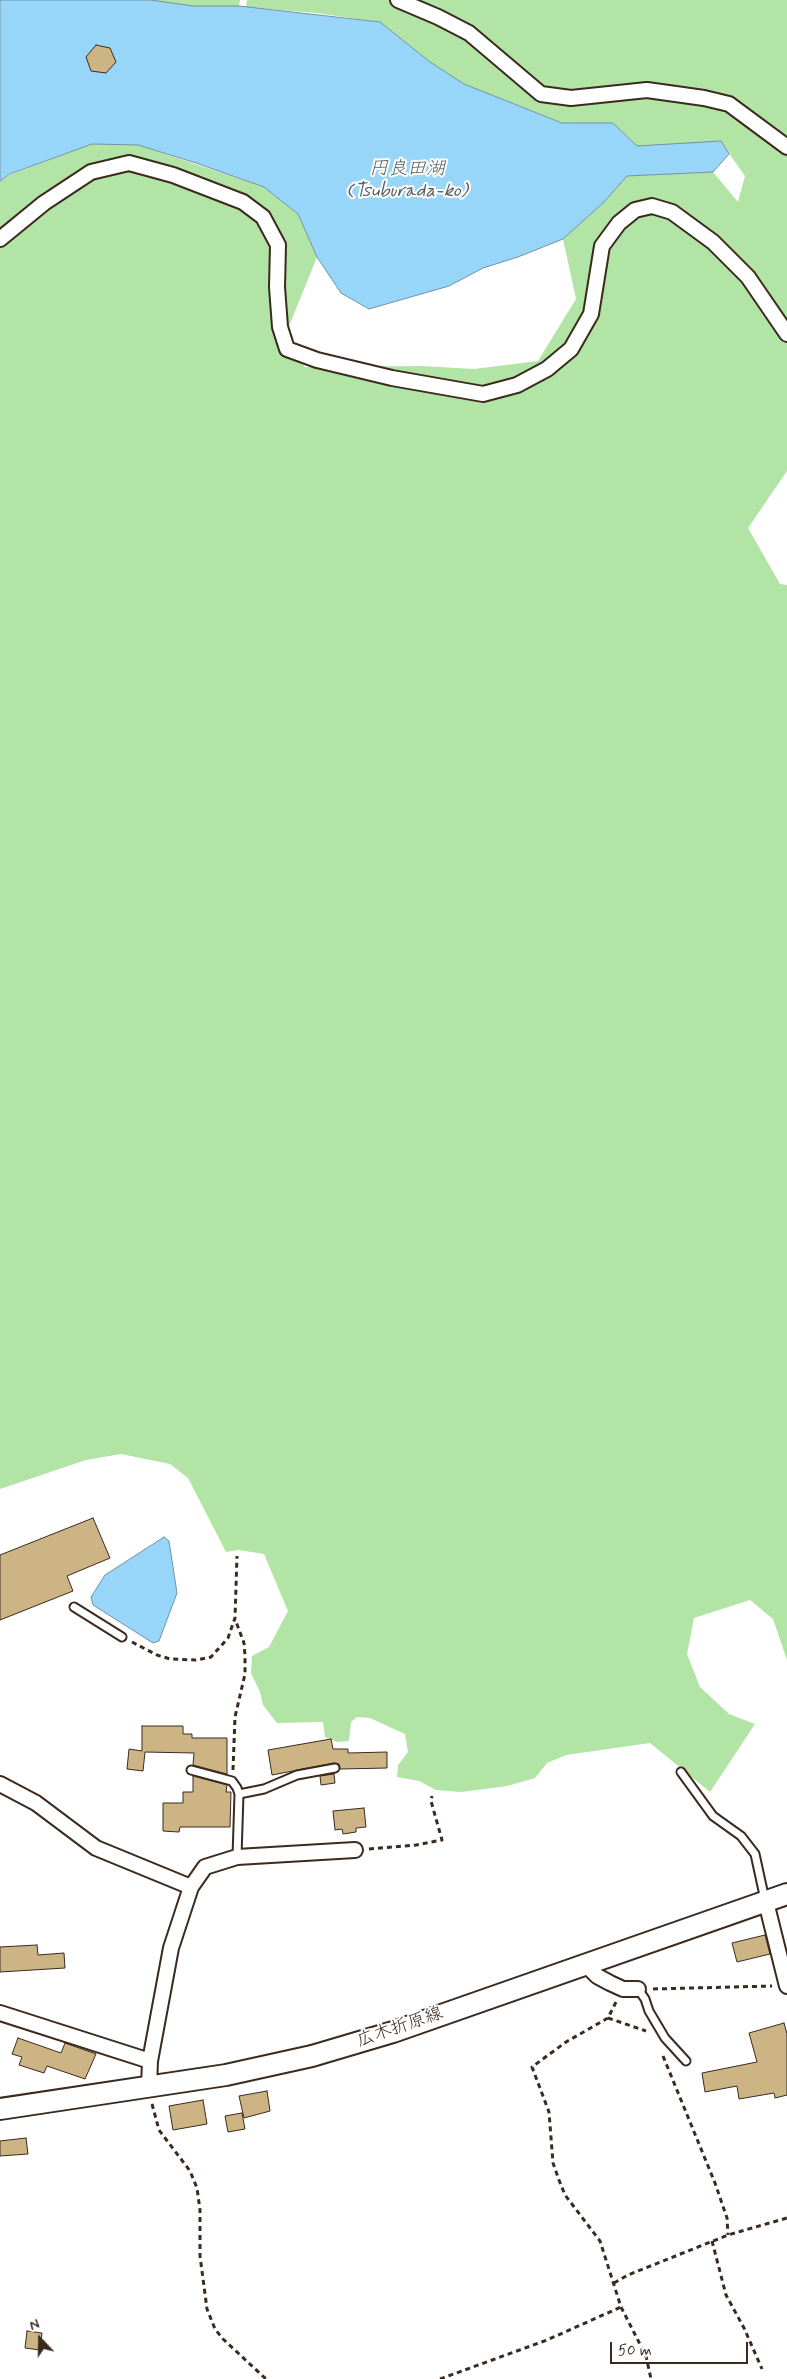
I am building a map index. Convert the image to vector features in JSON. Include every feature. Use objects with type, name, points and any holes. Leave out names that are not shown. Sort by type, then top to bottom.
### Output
[{"type":"main road","name":"広木折原線","points":[[0,2109],[226,2075],[312,2056],[393,2032],[787,1894]]},
{"type":"street","points":[[398,0],[469,33],[541,94],[571,98],[647,90],[704,98],[729,104],[787,147]]},
{"type":"street","points":[[0,239],[44,203],[91,172],[129,163],[173,174],[243,202],[262,217],[278,245],[277,287],[280,327],[287,349],[317,360],[392,378],[483,394],[517,385],[547,369],[571,349],[591,314],[602,246],[619,223],[635,210],[652,206],[672,212],[720,249],[748,277],[787,334]]},
{"type":"street","points":[[0,1784],[36,1803],[96,1848],[191,1887]]},
{"type":"street","points":[[149,2087],[150,2061],[171,1948],[191,1887],[205,1867],[237,1857],[355,1850]]},
{"type":"street","points":[[766,1902],[787,1986]]},
{"type":"street","points":[[586,1965],[597,1976],[631,1989]]},
{"type":"street","points":[[0,2013],[150,2061]]},
{"type":"lane","points":[[74,1607],[122,1637]]},
{"type":"lane","points":[[239,1794],[264,1789],[297,1775],[335,1768]]},
{"type":"lane","points":[[191,1770],[232,1781],[239,1794],[237,1857]]},
{"type":"lane","points":[[681,1772],[714,1816],[741,1836],[755,1854],[766,1902]]},
{"type":"lane","points":[[631,1989],[645,1999],[649,2011],[664,2038],[686,2061]]},
{"type":"path","points":[[122,1637],[157,1655],[170,1659],[196,1660],[211,1657],[228,1638],[235,1618],[237,1556]]},
{"type":"path","points":[[232,1781],[235,1717],[245,1674],[244,1643],[235,1618]]},
{"type":"path","points":[[355,1850],[416,1845],[442,1840],[431,1801],[432,1796]]},
{"type":"path","points":[[652,2379],[646,2356],[621,2307],[600,2241],[565,2196],[553,2162],[549,2112],[532,2066],[566,2042],[608,2018],[631,1989],[787,1986]]},
{"type":"path","points":[[608,2018],[652,2033]]},
{"type":"path","points":[[660,2048],[715,2183],[726,2218],[728,2235]]},
{"type":"path","points":[[149,2087],[159,2130],[190,2171],[197,2188],[200,2210],[200,2256],[207,2309],[215,2329],[223,2339],[266,2379]]},
{"type":"path","points":[[614,2284],[628,2275],[712,2241],[787,2218]]},
{"type":"path","points":[[712,2241],[726,2295],[762,2369]]},
{"type":"path","points":[[440,2379],[547,2340],[621,2307]]},
{"type":"green space","points":[[151,0],[240,0],[239,6],[193,6]]},
{"type":"green space","points":[[247,0],[787,0],[787,471],[748,528],[780,584],[787,585],[787,1660],[773,1619],[750,1600],[694,1618],[687,1654],[700,1687],[729,1714],[755,1724],[710,1792],[650,1743],[566,1755],[547,1763],[535,1778],[507,1786],[461,1792],[436,1790],[419,1781],[397,1777],[398,1765],[408,1752],[405,1734],[370,1718],[357,1717],[351,1722],[349,1741],[337,1742],[325,1737],[323,1722],[277,1723],[263,1705],[260,1692],[251,1673],[252,1656],[269,1647],[288,1611],[264,1554],[239,1550],[226,1552],[188,1478],[170,1464],[121,1454],[86,1460],[0,1489],[0,181],[10,175],[92,144],[138,145],[264,187],[298,214],[317,257],[283,341],[305,367],[421,366],[474,369],[538,361],[576,299],[563,239],[604,202],[627,176],[713,172],[738,202],[745,176],[721,142],[637,146],[613,123],[563,123],[464,84],[430,62],[380,22],[315,13],[246,7]]},
{"type":"water","name":"円良田湖 (Tsuburada-ko)","points":[[0,0],[151,0],[193,6],[239,6],[380,22],[430,62],[464,84],[562,123],[613,123],[637,146],[721,141],[729,154],[713,172],[627,176],[604,202],[563,239],[518,257],[483,268],[449,286],[369,309],[341,293],[317,257],[298,214],[264,187],[196,163],[138,145],[92,144],[10,174],[0,181]]},
{"type":"water","points":[[164,1537],[169,1541],[177,1593],[159,1641],[153,1643],[93,1605],[91,1597],[105,1575]]},
{"type":"building","points":[[96,45],[110,48],[116,62],[106,73],[91,71],[86,57]]},
{"type":"building","points":[[93,1518],[110,1558],[67,1576],[73,1591],[0,1620],[0,1555]]},
{"type":"building","points":[[142,1726],[183,1726],[183,1734],[192,1734],[192,1738],[227,1738],[227,1774],[193,1765],[194,1753],[145,1752],[143,1771],[127,1769],[129,1749],[142,1751]]},
{"type":"building","points":[[331,1739],[333,1749],[348,1749],[348,1753],[387,1752],[387,1768],[340,1769],[339,1764],[334,1763],[272,1775],[268,1750]]},
{"type":"building","points":[[334,1774],[335,1783],[321,1785],[320,1776]]},
{"type":"building","points":[[193,1776],[227,1785],[226,1792],[231,1792],[230,1827],[180,1827],[179,1832],[163,1831],[163,1803],[183,1803],[183,1792],[193,1792]]},
{"type":"building","points":[[364,1808],[366,1827],[356,1828],[356,1832],[343,1834],[342,1829],[335,1830],[333,1811]]},
{"type":"building","points":[[765,1935],[770,1954],[737,1962],[732,1943]]},
{"type":"building","points":[[37,1945],[38,1955],[64,1953],[65,1968],[0,1972],[0,1947]]},
{"type":"building","points":[[784,2023],[787,2034],[787,2095],[775,2098],[774,2093],[739,2099],[737,2086],[705,2092],[702,2073],[757,2062],[749,2033]]},
{"type":"building","points":[[18,2038],[61,2053],[65,2043],[96,2054],[85,2079],[47,2066],[44,2073],[19,2065],[22,2057],[12,2054]]},
{"type":"building","points":[[267,2091],[270,2111],[244,2118],[239,2096]]},
{"type":"building","points":[[203,2100],[207,2124],[173,2130],[169,2106]]},
{"type":"building","points":[[242,2113],[245,2129],[228,2132],[225,2116]]},
{"type":"building","points":[[26,2138],[28,2154],[0,2156],[0,2141]]},
{"type":"building","points":[[27,2331],[42,2333],[40,2350],[25,2348]]}]
